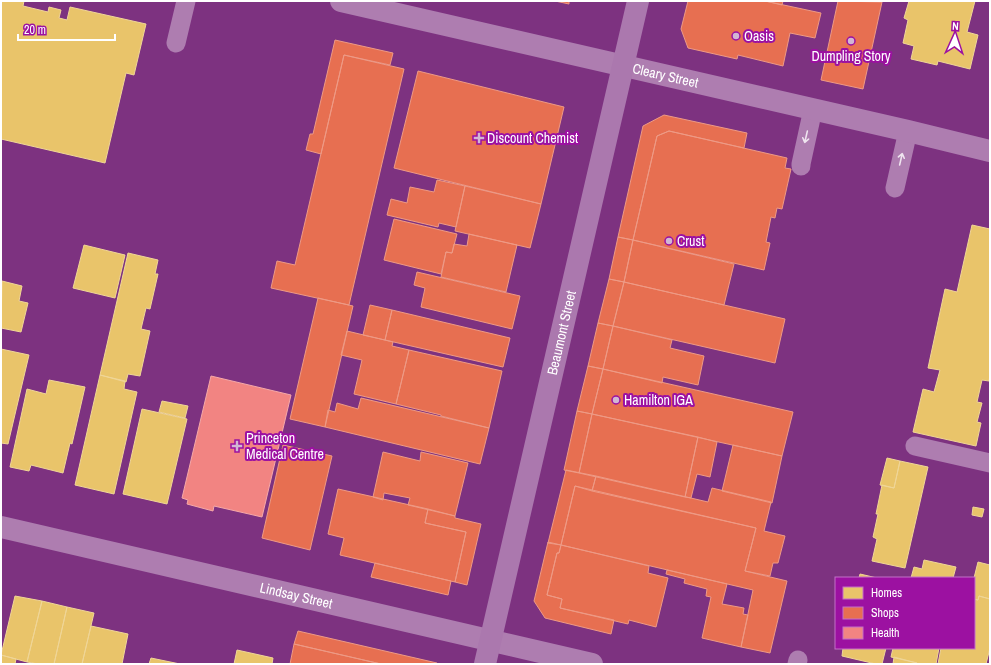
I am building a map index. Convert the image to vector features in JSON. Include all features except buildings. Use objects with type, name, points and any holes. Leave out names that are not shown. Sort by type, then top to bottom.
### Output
[{"type":"main road","name":"Beaumont Street","points":[[485,664],[638,1]]},
{"type":"street","name":"Cleary Street","points":[[341,1],[990,151]]},
{"type":"street","name":"Lindsay Street","points":[[1,527],[592,664]]},
{"type":"lane","points":[[176,43],[186,1]]},
{"type":"lane","points":[[801,166],[800,164],[813,109]]},
{"type":"lane","points":[[895,188],[908,131]]},
{"type":"lane","points":[[915,446],[990,463]]},
{"type":"place","name":"Oasis","points":[[736,36]]},
{"type":"place","name":"Dumpling Story","points":[[851,41]]},
{"type":"place","name":"Discount Chemist","points":[[479,138]]},
{"type":"place","name":"Crust","points":[[669,241]]},
{"type":"place","name":"Hamilton IGA","points":[[616,400]]},
{"type":"place","name":"Princeton Medical Centre","points":[[237,446]]}]
